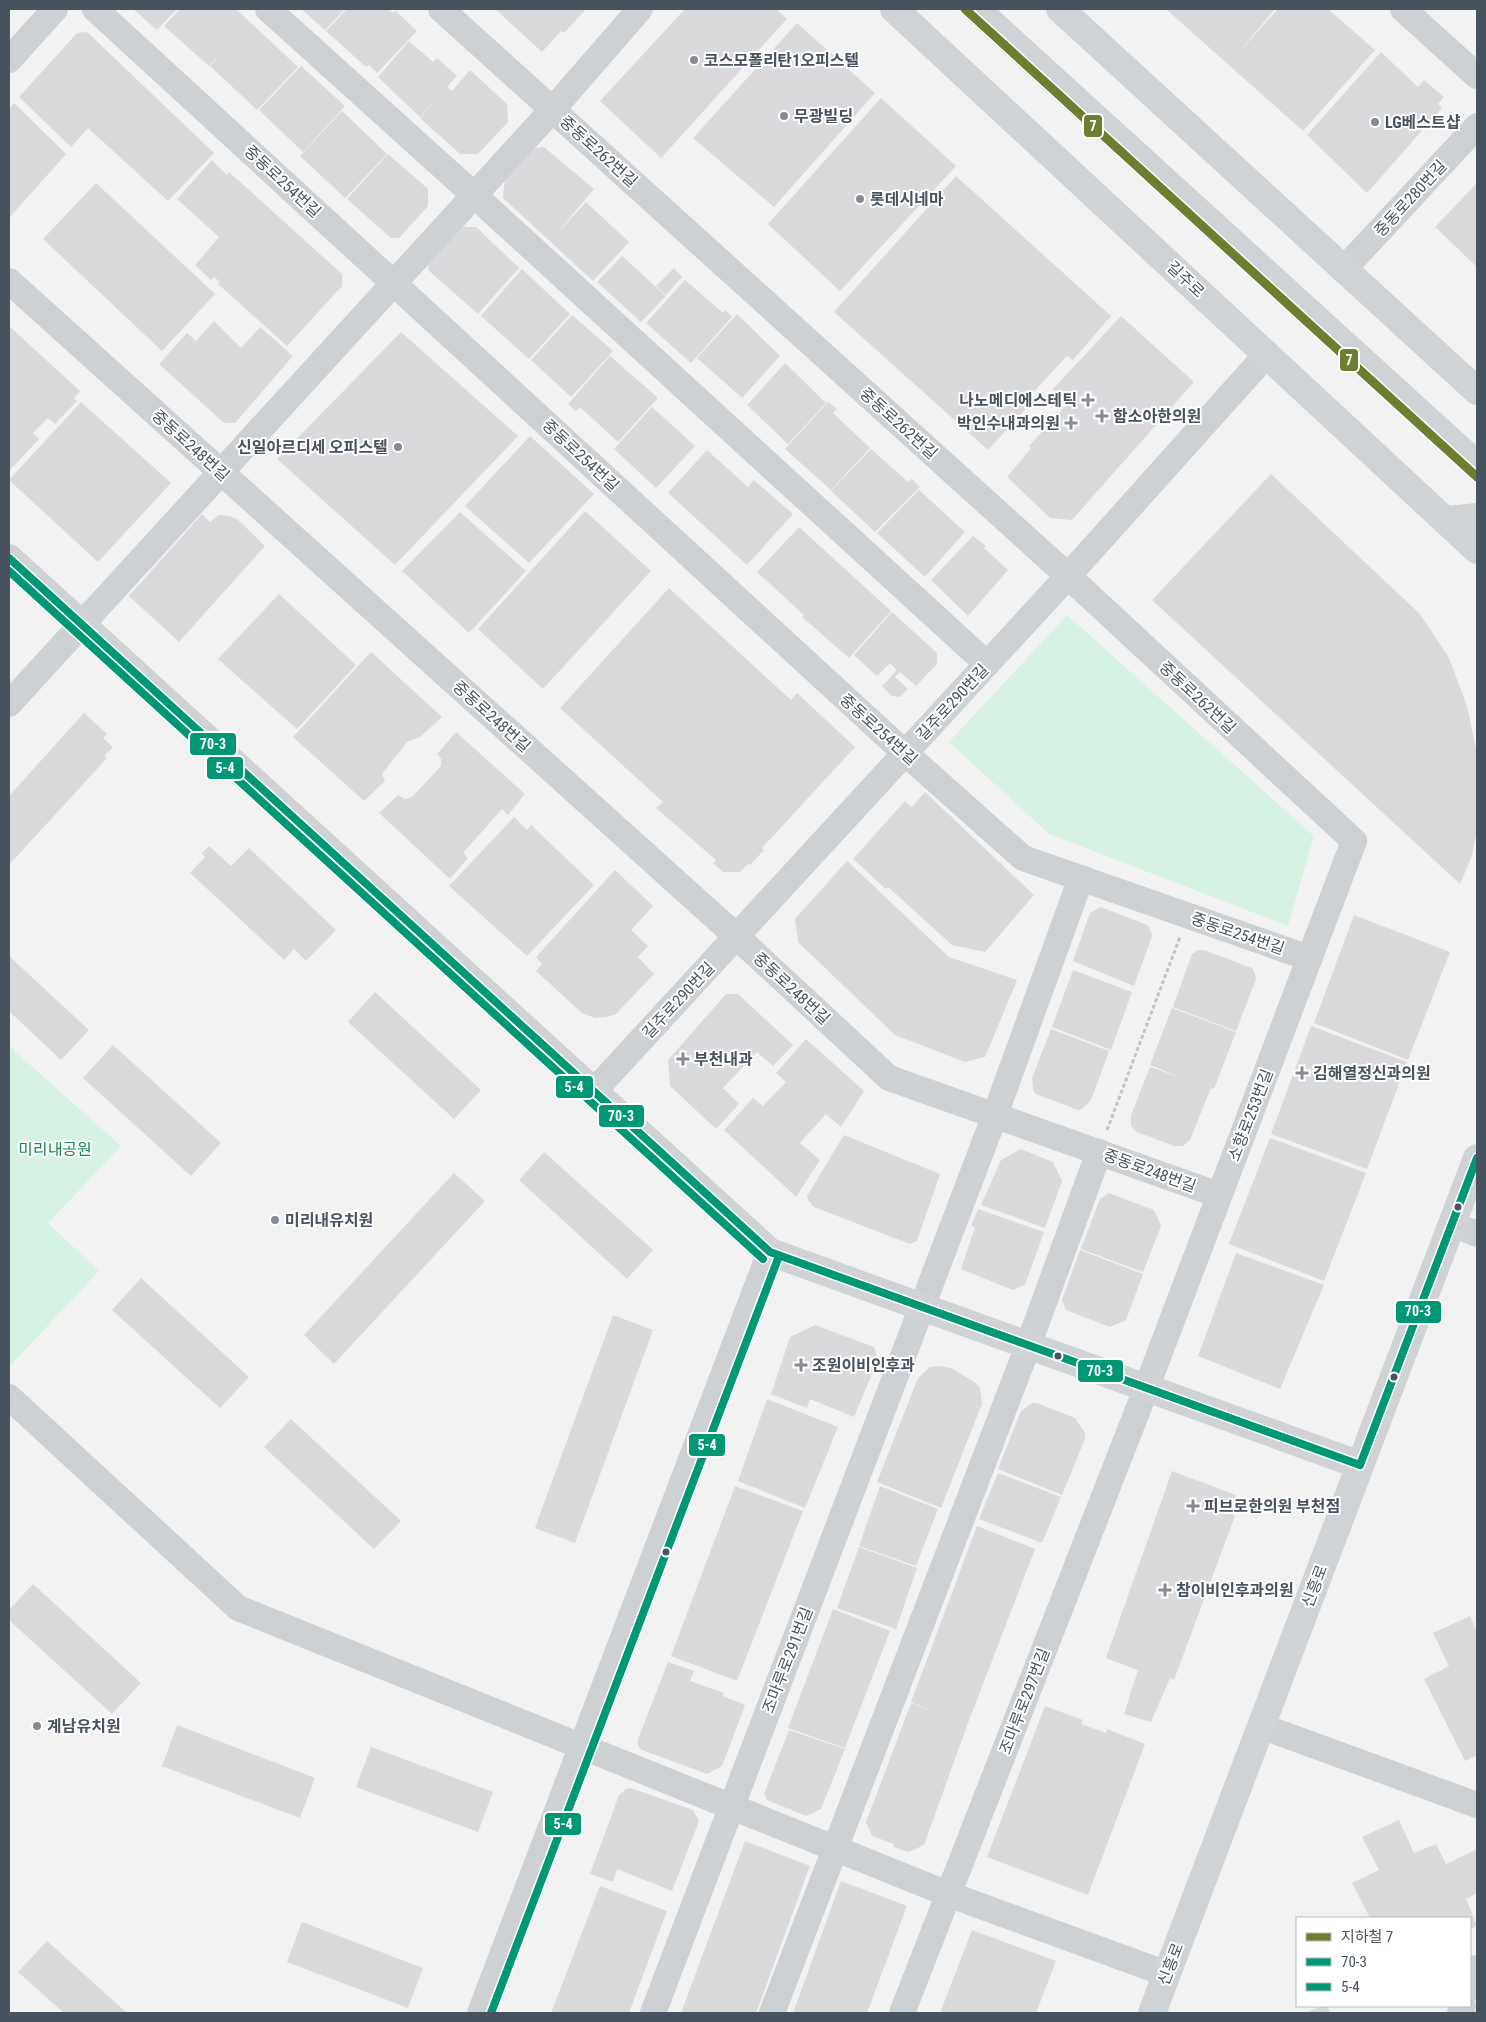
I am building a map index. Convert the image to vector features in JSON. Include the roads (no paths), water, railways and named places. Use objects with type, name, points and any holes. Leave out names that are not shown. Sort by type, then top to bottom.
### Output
[{"type":"street","points":[[9,60],[55,9]]},
{"type":"street","name":"중동로254번길","points":[[95,9],[905,753],[1022,858],[1309,958]]},
{"type":"street","points":[[268,9],[474,194],[987,664]]},
{"type":"street","name":"중동로262번길","points":[[441,9],[1068,576],[1354,841]]},
{"type":"street","points":[[9,704],[552,109],[640,9]]},
{"type":"street","name":"길주로","points":[[894,9],[1447,520],[1477,550]]},
{"type":"street","points":[[976,9],[1477,465]]},
{"type":"street","points":[[1060,9],[1477,392]]},
{"type":"street","points":[[1403,9],[1477,76]]},
{"type":"street","name":"중동로280번길","points":[[1343,270],[1477,126]]},
{"type":"street","name":"중동로248번길","points":[[9,281],[736,936],[889,1078],[1220,1195]]},
{"type":"street","name":"길주로290번길","points":[[594,1091],[1068,576],[1267,354]]},
{"type":"street","points":[[1447,520],[1477,517]]},
{"type":"street","points":[[9,558],[770,1252],[1360,1466]]},
{"type":"street","name":"소향로253번길","points":[[1146,1389],[1354,841]]},
{"type":"street","points":[[921,1307],[995,1115],[1081,878]]},
{"type":"street","points":[[772,2013],[1028,1346],[1099,1152]]},
{"type":"street","name":"신흥로","points":[[1152,2013],[1477,1158]]},
{"type":"street","points":[[1452,1224],[1477,1234]]},
{"type":"street","points":[[480,2013],[770,1252]]},
{"type":"street","name":"조마루로291번길","points":[[653,2013],[921,1307]]},
{"type":"street","name":"조마루로297번길","points":[[902,2013],[1146,1389]]},
{"type":"street","points":[[9,1397],[238,1608],[948,1894],[1167,1974]]},
{"type":"street","points":[[1261,1726],[1477,1805]]},
{"type":"street","points":[[1471,1985],[1477,1968]]},
{"type":"metro line","name":"7","points":[[965,9],[1477,477]]},
{"type":"place","name":"코스모폴리탄1오피스텔","points":[[694,60]]},
{"type":"place","name":"무광빌딩","points":[[784,116]]},
{"type":"place","name":"LG베스트샵","points":[[1375,122]]},
{"type":"place","name":"롯데시네마","points":[[860,199]]},
{"type":"place","name":"나노메디에스테틱","points":[[1088,400]]},
{"type":"place","name":"함소아한의원","points":[[1102,416]]},
{"type":"place","name":"박인수내과의원","points":[[1071,423]]},
{"type":"place","name":"신일아르디세 오피스텔","points":[[398,447]]},
{"type":"place","name":"부천내과","points":[[683,1059]]},
{"type":"place","name":"김해열정신과의원","points":[[1302,1073]]},
{"type":"place","name":"미리내유치원","points":[[275,1220]]},
{"type":"place","name":"조원이비인후과","points":[[801,1365]]},
{"type":"place","name":"피브로한의원 부천점","points":[[1193,1506]]},
{"type":"place","name":"참이비인후과의원","points":[[1165,1590]]},
{"type":"place","name":"계남유치원","points":[[37,1726]]},
{"type":"park label","name":"미리내공원","points":[[55,1149]]}]
